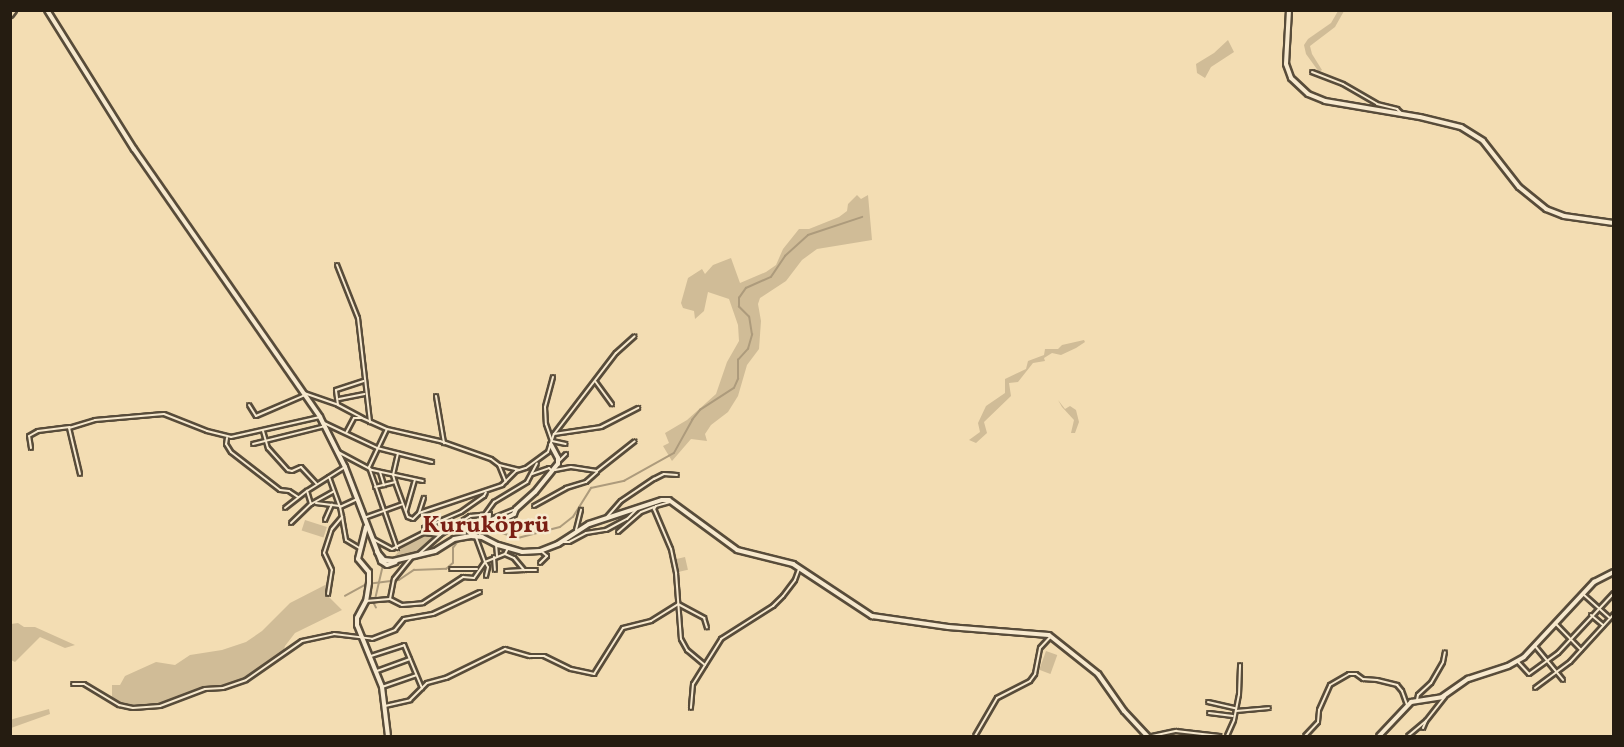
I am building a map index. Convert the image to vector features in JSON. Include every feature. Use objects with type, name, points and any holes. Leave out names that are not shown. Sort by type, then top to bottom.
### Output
[{"type":"street","points":[[47,10],[126,138],[325,425],[339,452],[376,552],[386,561],[435,551],[454,539],[484,538],[522,552],[541,551],[569,542],[586,533],[606,530],[627,519],[637,509]]},
{"type":"street","points":[[1289,10],[1286,64],[1291,78],[1301,88],[1325,101],[1453,124],[1477,136],[1519,187],[1546,209],[1564,216],[1614,223]]},
{"type":"street","points":[[1312,72],[1343,84],[1377,104],[1396,109],[1401,113]]},
{"type":"street","points":[[337,265],[358,318],[370,422]]},
{"type":"street","points":[[419,513],[506,482],[519,470],[526,468],[548,452],[554,434],[616,353],[634,336]]},
{"type":"street","points":[[553,377],[545,407],[551,443],[559,461]]},
{"type":"street","points":[[338,405],[337,390],[364,381]]},
{"type":"street","points":[[595,381],[612,404]]},
{"type":"street","points":[[249,405],[257,416],[304,394],[338,405],[387,429],[444,443],[491,459],[499,465],[519,470]]},
{"type":"street","points":[[338,399],[365,394]]},
{"type":"street","points":[[436,396],[444,443]]},
{"type":"street","points":[[554,434],[601,427],[638,408]]},
{"type":"street","points":[[31,447],[29,436],[38,431],[95,420],[164,414],[207,431],[229,436],[263,431],[320,417]]},
{"type":"street","points":[[346,433],[354,417],[362,418]]},
{"type":"street","points":[[253,444],[325,425],[377,448],[432,462]]},
{"type":"street","points":[[70,426],[69,435],[80,474]]},
{"type":"street","points":[[387,429],[369,467],[397,548]]},
{"type":"street","points":[[263,431],[268,448],[288,470],[292,471],[301,466],[317,484]]},
{"type":"street","points":[[229,436],[226,444],[231,452],[280,490],[289,491],[298,497]]},
{"type":"street","points":[[534,506],[566,488],[586,482],[635,441]]},
{"type":"street","points":[[551,443],[566,444]]},
{"type":"street","points":[[339,452],[380,472],[423,481]]},
{"type":"street","points":[[398,454],[393,475],[406,512],[413,519],[419,513],[424,498]]},
{"type":"street","points":[[490,519],[516,509],[529,499],[566,454]]},
{"type":"street","points":[[420,553],[440,535],[470,516],[486,513],[494,502],[527,482],[538,460]]},
{"type":"street","points":[[499,465],[506,482]]},
{"type":"street","points":[[285,508],[345,467]]},
{"type":"street","points":[[532,474],[549,468],[552,471],[571,467],[597,471]]},
{"type":"street","points":[[380,472],[384,485]]},
{"type":"street","points":[[606,519],[621,501],[654,479],[664,474],[677,475]]},
{"type":"street","points":[[329,477],[340,506],[345,540],[361,549]]},
{"type":"street","points":[[406,512],[415,480]]},
{"type":"street","points":[[375,487],[395,482]]},
{"type":"street","points":[[307,491],[312,504]]},
{"type":"street","points":[[291,523],[312,504],[334,491]]},
{"type":"street","points":[[370,537],[387,548],[397,548],[424,532],[424,528],[461,512],[484,496],[486,491]]},
{"type":"street","points":[[312,504],[340,506],[357,499]]},
{"type":"street","points":[[558,544],[576,531],[606,519],[662,500],[671,502],[737,550],[799,568],[864,612],[880,619],[1042,633],[1051,636],[1098,674],[1124,711],[1147,736]]},
{"type":"street","points":[[618,532],[641,512],[671,502]]},
{"type":"street","points":[[324,520],[332,504]]},
{"type":"street","points":[[364,518],[403,504]]},
{"type":"street","points":[[654,507],[674,561],[678,584],[681,639],[687,650],[705,665]]},
{"type":"street","points":[[476,539],[489,526],[504,521],[514,514],[516,509]]},
{"type":"street","points":[[576,531],[581,510]]},
{"type":"street","points":[[486,513],[490,519],[489,526]]},
{"type":"street","points":[[328,594],[332,570],[324,554],[332,529],[342,517]]},
{"type":"street","points":[[366,526],[359,561],[369,572],[369,584],[366,601],[357,618],[382,687],[388,736]]},
{"type":"street","points":[[424,532],[440,535]]},
{"type":"street","points":[[476,539],[484,538]]},
{"type":"street","points":[[476,539],[488,567],[486,576]]},
{"type":"street","points":[[495,570],[496,544]]},
{"type":"street","points":[[505,554],[508,548]]},
{"type":"street","points":[[540,563],[547,556],[541,551]]},
{"type":"street","points":[[366,601],[390,599],[402,605],[423,603],[463,577],[474,578],[484,562],[505,554],[514,558],[524,570]]},
{"type":"street","points":[[390,599],[394,579],[414,555]]},
{"type":"street","points":[[690,708],[693,684],[721,639],[773,606],[795,580],[799,568]]},
{"type":"street","points":[[451,569],[478,569]]},
{"type":"street","points":[[506,572],[537,570]]},
{"type":"street","points":[[1423,728],[1445,695],[1468,679],[1517,661],[1535,646],[1594,582],[1613,573]]},
{"type":"street","points":[[73,684],[84,684],[119,705],[153,708],[205,689],[223,688],[246,680],[302,641],[334,634],[372,639],[395,630],[404,619],[433,614],[480,592]]},
{"type":"street","points":[[1517,661],[1529,674],[1571,638],[1614,593]]},
{"type":"street","points":[[1583,594],[1610,618]]},
{"type":"street","points":[[678,604],[704,618],[707,628]]},
{"type":"street","points":[[385,706],[410,700],[428,683],[508,649],[530,656],[544,656],[571,669],[594,674],[623,628],[651,621],[678,604]]},
{"type":"street","points":[[1535,688],[1557,673],[1614,614]]},
{"type":"street","points":[[1591,615],[1603,625]]},
{"type":"street","points":[[1556,624],[1581,650]]},
{"type":"street","points":[[975,736],[997,698],[1030,681],[1035,674],[1040,648],[1051,636]]},
{"type":"street","points":[[371,656],[404,645],[422,688]]},
{"type":"street","points":[[1535,646],[1563,680]]},
{"type":"street","points":[[1417,700],[1418,695],[1437,672],[1445,651]]},
{"type":"street","points":[[377,671],[410,659]]},
{"type":"street","points":[[1227,736],[1235,716],[1240,665]]},
{"type":"street","points":[[1305,736],[1318,722],[1319,710],[1330,685],[1349,674],[1356,674],[1363,680],[1397,685],[1407,705]]},
{"type":"street","points":[[382,687],[417,675]]},
{"type":"street","points":[[1379,736],[1407,705],[1417,700],[1445,695]]},
{"type":"street","points":[[1208,702],[1236,710],[1269,708]]},
{"type":"street","points":[[1209,713],[1235,716]]},
{"type":"street","points":[[1408,736],[1426,721]]},
{"type":"street","points":[[1152,736],[1176,732],[1220,736]]},
{"type":"shaded area","points":[[1338,11],[1344,11],[1335,27],[1310,46],[1322,70],[1319,72],[1306,54],[1304,45],[1308,39],[1331,23]]},
{"type":"shaded area","points":[[1228,40],[1234,52],[1211,67],[1205,78],[1197,73],[1196,64],[1214,53]]},
{"type":"shaded area","points":[[857,195],[861,199],[868,195],[872,240],[817,249],[802,260],[786,281],[760,298],[758,304],[761,321],[759,349],[747,365],[738,396],[728,412],[711,425],[705,434],[707,441],[691,439],[672,461],[663,446],[669,443],[665,433],[687,420],[716,394],[727,362],[739,341],[738,325],[729,299],[708,292],[704,311],[695,319],[694,311],[683,308],[681,303],[688,278],[702,269],[705,274],[713,265],[731,258],[740,283],[766,272],[776,265],[783,249],[799,229],[809,229],[839,217],[847,211],[848,204]]},
{"type":"shaded area","points":[[1084,340],[1085,342],[1076,348],[1061,355],[1052,353],[1044,358],[1045,361],[1033,363],[1018,382],[1009,383],[1011,396],[984,422],[987,433],[976,443],[969,440],[980,432],[978,423],[986,406],[1005,393],[1005,379],[1026,369],[1028,361],[1044,355],[1045,349],[1058,349],[1062,345]]},
{"type":"shaded area","points":[[1058,400],[1065,409],[1070,406],[1076,410],[1079,422],[1075,433],[1071,433],[1074,420],[1062,407]]},
{"type":"shaded area","points":[[305,520],[327,527],[323,538],[302,530]]},
{"type":"shaded area","points":[[436,535],[437,538],[422,550],[392,559],[406,543],[420,536]]},
{"type":"shaded area","points":[[685,557],[688,570],[677,572],[674,559]]},
{"type":"shaded area","points":[[329,583],[327,595],[342,610],[295,633],[285,646],[283,653],[257,672],[230,685],[207,686],[152,706],[134,707],[112,700],[112,685],[120,685],[125,676],[156,662],[175,665],[190,655],[222,650],[246,642],[262,631],[290,603]]},
{"type":"shaded area","points":[[18,623],[24,627],[35,627],[75,645],[65,648],[40,637],[15,662],[11,660],[11,624]]},
{"type":"shaded area","points":[[1046,651],[1057,655],[1050,674],[1039,670]]},
{"type":"shaded area","points":[[49,709],[50,714],[11,728],[13,719]]},
{"type":"waterway","points":[[345,596],[367,584],[399,580],[414,570],[446,569],[453,563],[453,548],[459,540],[480,540],[493,530],[518,538],[560,527],[573,517],[591,488],[624,481],[674,453],[700,410],[734,388],[738,379],[738,360],[748,349],[752,335],[749,317],[739,307],[739,298],[746,288],[771,277],[785,256],[808,235],[862,217]]},
{"type":"waterway","points":[[376,608],[374,604],[382,568]]},
{"type":"district","name":"Kuruköprü","points":[[486,527]]}]
